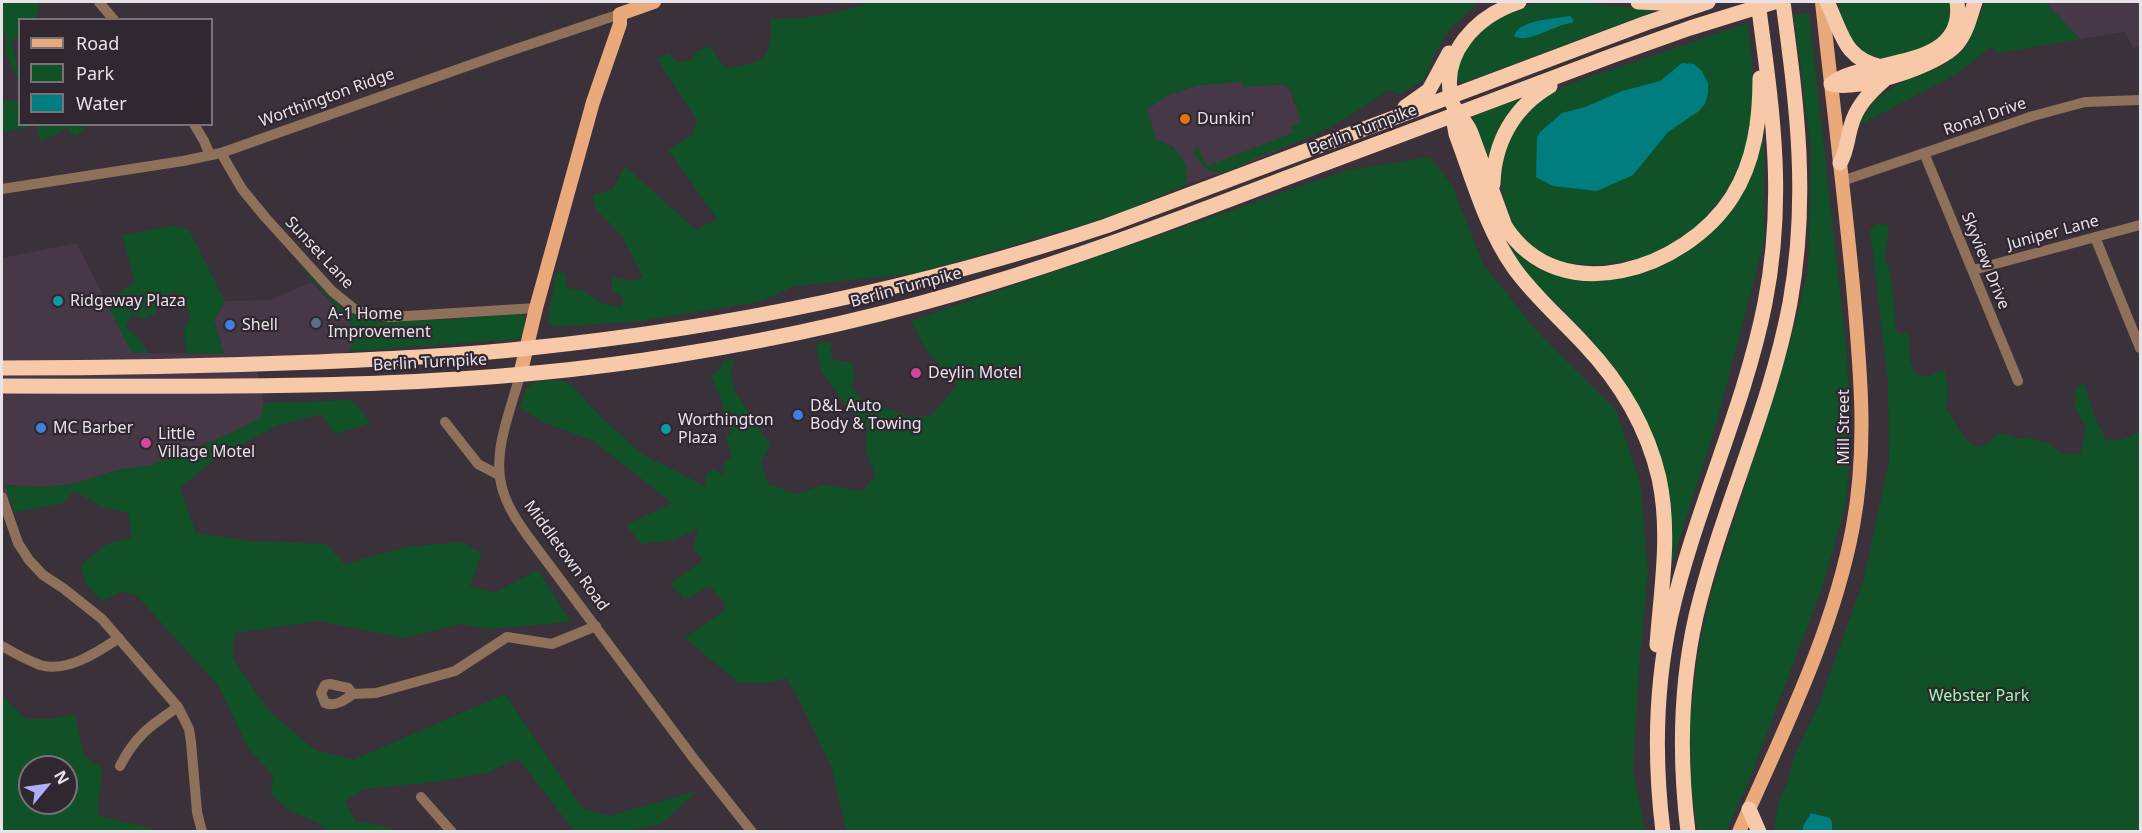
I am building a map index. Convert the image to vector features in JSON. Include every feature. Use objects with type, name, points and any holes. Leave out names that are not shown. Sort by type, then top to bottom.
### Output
[{"type":"highway","points":[[1638,2],[1683,2]]},
{"type":"highway","name":"Berlin Turnpike","points":[[2,368],[208,366],[414,357],[527,349],[630,336],[831,301],[950,273],[1106,226],[1708,2]]},
{"type":"highway","points":[[1658,702],[1665,644],[1678,588],[1748,368],[1768,286],[1776,221],[1776,164],[1772,110],[1758,2]]},
{"type":"highway","name":"Berlin Turnpike","points":[[2,386],[350,386],[520,375],[604,366],[713,349],[833,325],[993,283],[1111,244],[1580,68],[1690,28],[1774,2]]},
{"type":"highway","points":[[1688,831],[1682,774],[1681,728],[1693,634],[1708,570],[1778,350],[1790,303],[1795,268],[1800,216],[1801,159],[1798,115],[1783,2]]},
{"type":"highway","points":[[1840,163],[1846,152],[1857,110],[1885,72],[1944,42],[1955,26],[1958,13],[1957,2]]},
{"type":"highway","points":[[1831,84],[1842,77],[1885,72],[1933,62],[1951,51],[1964,34],[1975,2]]},
{"type":"highway","points":[[1386,121],[1426,93],[1437,78],[1448,54],[1461,44],[1480,21],[1512,3]]},
{"type":"highway","points":[[1826,8],[1854,55],[1885,72]]},
{"type":"highway","points":[[1456,114],[1464,119],[1468,126],[1505,226],[1518,244],[1537,260],[1561,270],[1584,273],[1624,270],[1645,265],[1677,250],[1704,230],[1719,215],[1745,173],[1752,154],[1758,124],[1763,37]]},
{"type":"highway","points":[[1461,44],[1452,70],[1451,96],[1456,114],[1454,121],[1456,134],[1492,229],[1505,254],[1527,284],[1611,375],[1634,412],[1649,444],[1659,480],[1665,531],[1655,667],[1658,702],[1657,765],[1663,831]]},
{"type":"highway","points":[[1494,196],[1495,160],[1505,132],[1515,116],[1535,96],[1580,68]]},
{"type":"highway","points":[[1749,809],[1760,831]]},
{"type":"main road","name":"Worthington Ridge","points":[[620,14],[654,2]]},
{"type":"main road","name":"Mill Street","points":[[1739,831],[1808,675],[1827,625],[1844,569],[1856,511],[1862,457],[1863,411],[1831,84],[1826,8]]},
{"type":"main road","name":"Middletown Road","points":[[520,375],[536,308],[593,102],[620,24],[620,14]]},
{"type":"street","points":[[99,2],[112,18]]},
{"type":"street","name":"Worthington Ridge","points":[[2,189],[216,154],[620,14]]},
{"type":"street","name":"Ronal Drive","points":[[1842,181],[2033,116],[2085,102],[2140,100]]},
{"type":"street","name":"Sunset Lane","points":[[195,126],[204,141],[265,217],[332,291],[353,308],[377,316],[397,317],[536,308]]},
{"type":"street","name":"Skyview Drive","points":[[1924,153],[2018,381]]},
{"type":"street","name":"Juniper Lane","points":[[1973,270],[2140,225]]},
{"type":"street","points":[[2095,237],[2140,348]]},
{"type":"street","name":"Middletown Road","points":[[520,375],[501,448],[499,476],[504,497],[518,521],[694,759],[752,831]]},
{"type":"street","points":[[445,422],[478,464],[499,476]]},
{"type":"street","points":[[2,497],[18,543],[29,560],[43,575],[102,619],[178,707],[192,741],[197,812],[202,831]]},
{"type":"street","points":[[353,694],[376,693],[455,671],[507,637],[552,644],[596,626]]},
{"type":"street","points":[[2,646],[42,665],[58,667],[90,655],[119,638]]},
{"type":"street","points":[[120,766],[129,748],[143,732],[178,707]]},
{"type":"street","points":[[421,797],[452,831]]},
{"type":"shaded area","points":[[2045,2],[2140,2],[2140,46],[2133,48],[2125,32],[2080,39]]},
{"type":"shaded area","points":[[1241,82],[1261,86],[1283,84],[1292,91],[1293,101],[1314,135],[1242,166],[1185,185],[1187,176],[1173,147],[1156,139],[1147,109],[1168,95],[1198,85]]},
{"type":"shaded area","points":[[77,243],[132,353],[224,354],[214,320],[225,301],[270,300],[312,282],[354,327],[355,339],[348,352],[254,360],[264,403],[261,418],[234,432],[151,465],[119,470],[69,485],[39,487],[6,485],[10,497],[2,499],[2,258]]},
{"type":"green space","points":[[2,2],[40,2],[36,18],[18,18],[18,38],[12,41],[18,67],[18,80],[5,52],[6,37],[2,29]]},
{"type":"green space","points":[[871,2],[1479,2],[1450,29],[1435,53],[1424,80],[1400,94],[1389,90],[1324,130],[1226,172],[1207,169],[1193,150],[1198,147],[1207,166],[1293,133],[1291,127],[1299,124],[1300,120],[1292,91],[1283,84],[1243,87],[1241,82],[1198,85],[1168,95],[1147,109],[1156,139],[1176,151],[1184,162],[1187,177],[1185,185],[1116,215],[919,273],[796,286],[758,302],[640,321],[554,327],[548,321],[556,272],[565,273],[567,288],[582,290],[604,304],[621,307],[624,298],[612,290],[612,277],[632,281],[643,277],[622,236],[595,208],[593,195],[613,189],[625,166],[696,230],[717,219],[668,150],[692,135],[697,120],[657,59],[668,53],[677,62],[693,59],[696,52],[710,46],[725,68],[749,64],[763,57],[767,52],[771,19],[822,15]]},
{"type":"green space","points":[[1572,2],[1658,10],[1463,83],[1457,81],[1458,68],[1469,44],[1489,25],[1531,5]]},
{"type":"green space","points":[[1838,2],[1950,2],[1949,25],[1941,37],[1930,45],[1880,62],[1859,54],[1843,27]]},
{"type":"green space","points":[[1985,2],[2045,2],[2080,39],[1999,53],[1991,47],[1955,75],[1858,126],[1875,99],[1905,80],[1943,66],[1964,50]]},
{"type":"green space","points":[[1809,12],[1847,354],[1850,450],[1846,503],[1822,588],[1748,783],[1726,831],[1698,832],[1691,790],[1690,719],[1698,652],[1711,593],[1791,340],[1808,268],[1811,151],[1794,16]]},
{"type":"green space","points":[[1748,23],[1753,100],[1745,157],[1735,180],[1698,224],[1683,237],[1652,254],[1602,264],[1584,265],[1552,259],[1538,253],[1521,238],[1514,229],[1505,208],[1502,186],[1503,164],[1505,152],[1514,132],[1535,105],[1553,92],[1572,83]]},
{"type":"green space","points":[[1527,94],[1489,160],[1473,120],[1474,116]]},
{"type":"green space","points":[[2,100],[18,101],[18,126],[30,126],[2,132]]},
{"type":"green space","points":[[36,126],[82,126],[84,130],[75,137],[67,128],[41,142]]},
{"type":"green space","points":[[1764,133],[1764,242],[1716,425],[1666,582],[1670,514],[1665,471],[1651,430],[1616,370],[1569,317],[1522,271],[1509,245],[1544,272],[1580,279],[1620,278],[1656,269],[1685,253],[1704,237],[1760,135]]},
{"type":"green space","points":[[1430,157],[1452,185],[1483,264],[1541,336],[1616,410],[1640,482],[1648,572],[1633,770],[1645,831],[846,831],[831,766],[786,678],[766,683],[739,683],[685,638],[725,610],[724,603],[710,586],[684,600],[670,583],[703,561],[693,548],[698,528],[674,540],[641,544],[626,525],[672,503],[594,441],[545,423],[520,408],[526,389],[532,383],[550,380],[564,381],[642,454],[705,486],[706,474],[714,469],[724,476],[723,464],[731,457],[726,435],[732,433],[724,417],[723,405],[711,375],[717,372],[724,361],[734,359],[731,374],[735,391],[770,445],[761,462],[768,484],[796,494],[824,485],[862,491],[875,476],[866,451],[867,427],[851,412],[822,373],[816,347],[821,341],[833,344],[830,352],[834,360],[852,362],[855,379],[851,386],[859,398],[910,417],[932,415],[957,385],[926,350],[911,321],[1348,170]]},
{"type":"green space","name":"Webster Park","points":[[1875,224],[1889,225],[1885,257],[1891,275],[1896,330],[1900,334],[1908,333],[1910,362],[1914,372],[1920,376],[1927,376],[1940,370],[1945,371],[1948,412],[1966,439],[1977,447],[1989,443],[1996,435],[2003,433],[2018,439],[2028,437],[2045,442],[2067,454],[2080,453],[2085,425],[2077,411],[2075,400],[2076,387],[2082,384],[2084,384],[2094,415],[2106,440],[2123,440],[2140,431],[2140,831],[1832,831],[1832,823],[1809,814],[1803,831],[1774,831],[1778,803],[1787,783],[1794,757],[1819,704],[1863,581],[1889,462],[1888,381],[1870,230]]},
{"type":"green space","points":[[172,226],[189,230],[225,301],[214,320],[224,354],[186,353],[184,330],[190,318],[186,304],[175,292],[161,297],[155,314],[143,319],[132,314],[126,327],[138,338],[148,353],[132,353],[105,301],[135,283],[122,235]]},
{"type":"green space","points":[[301,265],[339,305],[357,316],[379,322],[455,319],[514,312],[523,315],[526,321],[524,334],[519,339],[349,350],[355,339],[354,327]]},
{"type":"green space","points":[[352,400],[371,423],[335,434],[321,414],[278,425],[212,461],[180,488],[196,533],[251,541],[326,544],[345,564],[406,547],[461,542],[482,553],[470,587],[496,592],[538,570],[571,622],[490,629],[460,624],[405,638],[318,621],[234,633],[233,659],[270,712],[315,750],[353,760],[505,694],[582,808],[609,816],[697,791],[661,824],[626,831],[574,831],[518,758],[487,773],[434,782],[364,789],[345,801],[355,821],[391,828],[393,831],[329,831],[318,823],[289,810],[271,795],[273,775],[248,748],[218,685],[136,595],[122,592],[101,601],[85,582],[81,565],[107,544],[132,537],[128,513],[102,507],[74,491],[63,503],[15,512],[5,485],[39,487],[69,485],[119,470],[151,465],[234,432],[260,418],[264,403]]},
{"type":"green space","points":[[4,697],[26,719],[52,719],[75,714],[84,756],[102,768],[98,815],[152,829],[152,831],[2,831],[2,698]]},
{"type":"water","points":[[1570,16],[1574,20],[1572,23],[1526,38],[1514,36],[1517,30],[1530,23]]},
{"type":"water","points":[[1682,63],[1694,64],[1702,71],[1708,83],[1705,104],[1699,111],[1668,132],[1633,175],[1597,191],[1553,186],[1536,177],[1537,138],[1540,132],[1562,113],[1585,107],[1622,91],[1660,81]]},
{"type":"water","points":[[1811,813],[1830,818],[1832,831],[1803,831],[1803,826]]},
{"type":"place","name":"Dunkin'","points":[[1185,119]]},
{"type":"place","name":"Ridgeway Plaza","points":[[58,301]]},
{"type":"place","name":"A-1 Home Improvement","points":[[316,323]]},
{"type":"place","name":"Shell","points":[[230,325]]},
{"type":"place","name":"Deylin Motel","points":[[916,373]]},
{"type":"place","name":"D&L Auto Body & Towing","points":[[798,415]]},
{"type":"place","name":"MC Barber","points":[[41,428]]},
{"type":"place","name":"Worthington Plaza","points":[[666,429]]},
{"type":"place","name":"Little Village Motel","points":[[146,443]]}]
